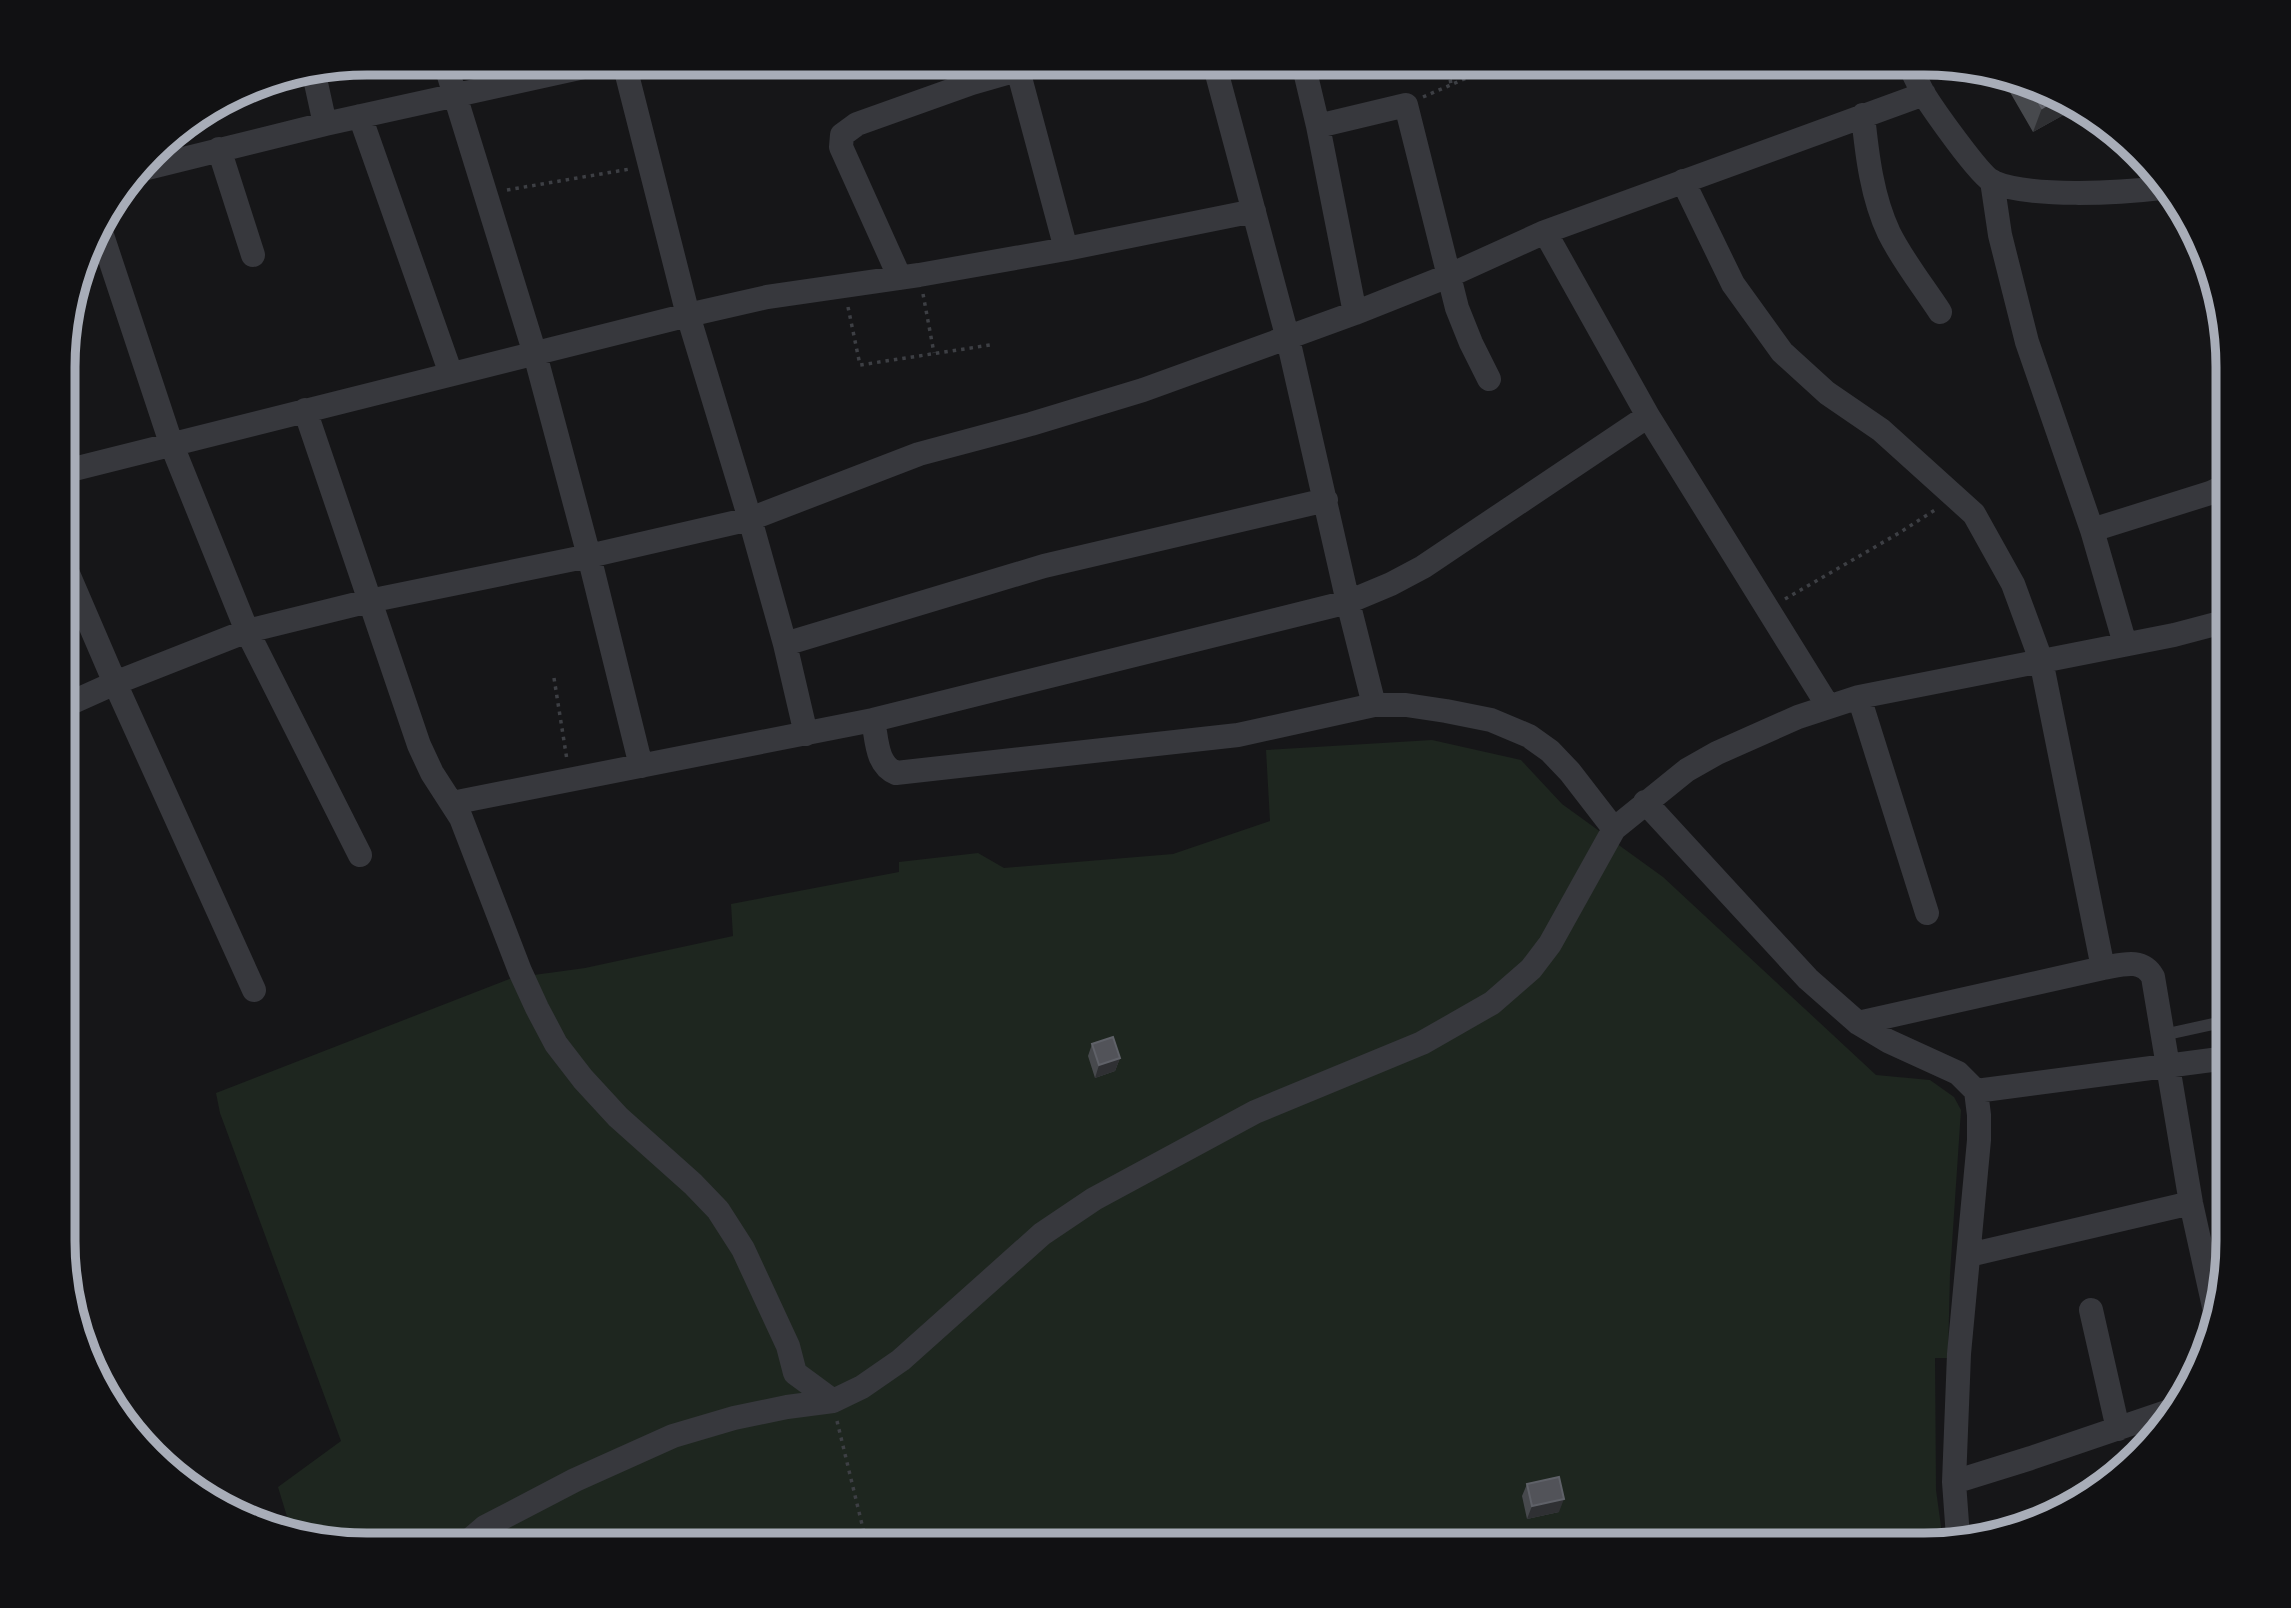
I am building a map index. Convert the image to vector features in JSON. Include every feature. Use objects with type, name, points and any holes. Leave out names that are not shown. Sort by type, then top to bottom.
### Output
[{"type":"street","points":[[448,75],[535,354],[641,766]]},
{"type":"street","points":[[157,165],[325,124],[545,75]]},
{"type":"street","points":[[627,75],[688,314],[750,519],[785,644],[806,734]]},
{"type":"street","points":[[909,276],[841,147],[842,135],[857,124],[1000,75]]},
{"type":"street","points":[[1031,75],[1066,249]]},
{"type":"street","points":[[1217,75],[1288,339],[1374,705]]},
{"type":"street","points":[[1306,75],[1356,313]]},
{"type":"street","points":[[1914,75],[1924,94],[1978,167],[1992,181],[2029,190],[2132,191],[2156,189]]},
{"type":"street","points":[[315,80],[325,124]]},
{"type":"street","points":[[75,701],[247,631],[369,601],[589,556],[750,519],[919,454],[1097,405],[1288,339],[1448,276],[1545,232],[1924,94]]},
{"type":"street","points":[[1318,126],[1406,105],[1457,307],[1489,379]]},
{"type":"street","points":[[360,116],[451,374]]},
{"type":"street","points":[[1863,116],[1867,154],[1884,220],[1897,247],[1940,312]]},
{"type":"street","points":[[219,149],[253,255]]},
{"type":"street","points":[[1683,181],[1733,284],[1782,352],[1827,393],[1881,430],[1956,497],[1974,514],[1998,553],[2013,584],[2041,660],[2103,968]]},
{"type":"street","points":[[1992,181],[2003,246],[2027,342],[2092,530],[2125,644]]},
{"type":"street","points":[[75,469],[688,314],[767,297],[1066,249],[1254,211]]},
{"type":"street","points":[[1545,232],[1648,416],[1828,706]]},
{"type":"street","points":[[104,240],[172,443],[247,631],[360,855]]},
{"type":"street","points":[[305,411],[419,746],[466,830],[537,1009],[556,1044],[583,1079],[618,1117],[718,1210],[743,1249],[788,1346],[795,1373],[833,1401]]},
{"type":"street","points":[[452,803],[873,720],[1348,602],[1423,567],[1648,416]]},
{"type":"street","points":[[2092,530],[2216,492]]},
{"type":"street","points":[[785,644],[1044,566],[1325,500]]},
{"type":"street","points":[[75,590],[254,990]]},
{"type":"street","points":[[478,1533],[575,1480],[673,1436],[734,1418],[833,1401],[862,1387],[901,1360],[1042,1234],[1094,1199],[1255,1112],[1422,1043],[1492,1003],[1531,969],[1550,944],[1614,829],[1687,770],[1717,753],[1828,706],[1859,697],[2174,635],[2216,624]]},
{"type":"street","points":[[1859,697],[1927,914]]},
{"type":"street","points":[[873,720],[882,762],[887,769],[896,773],[1238,735],[1374,705],[1406,705],[1446,710],[1491,720],[1529,736],[1550,751],[1570,772],[1614,829]]},
{"type":"street","points":[[1645,802],[1808,979],[1858,1023],[1888,1041],[1958,1073],[1976,1091],[1979,1140],[1959,1354],[1954,1482],[1958,1530]]},
{"type":"street","points":[[1858,1023],[2103,968],[2139,964],[2150,971],[2191,1203],[2211,1293]]},
{"type":"street","points":[[1976,1091],[2216,1059]]},
{"type":"street","points":[[1969,1255],[2191,1203]]},
{"type":"street","points":[[2091,1310],[2118,1429]]},
{"type":"street","points":[[1954,1482],[2159,1415]]},
{"type":"lane","points":[[2163,1035],[2216,1023]]},
{"type":"path","points":[[1449,75],[1451,84]]},
{"type":"path","points":[[1406,105],[1474,75]]},
{"type":"path","points":[[484,194],[649,166]]},
{"type":"path","points":[[909,276],[934,353]]},
{"type":"path","points":[[843,286],[860,365],[990,345]]},
{"type":"path","points":[[1768,608],[1956,497]]},
{"type":"path","points":[[554,678],[570,779]]},
{"type":"path","points":[[833,1401],[864,1533]]},
{"type":"shaded area","points":[[1432,740],[1521,760],[1562,804],[1663,877],[1876,1075],[1930,1080],[1954,1097],[1961,1110],[1950,1274],[1948,1358],[1935,1358],[1936,1490],[1942,1532],[367,1533],[329,1530],[289,1522],[278,1487],[341,1441],[220,1113],[216,1093],[512,978],[585,968],[733,936],[731,904],[899,872],[899,862],[978,853],[1004,868],[1173,854],[1270,821],[1266,750]]},
{"type":"building","points":[[2036,97],[2049,103],[2042,108]]},
{"type":"building","points":[[1113,1037],[1120,1058],[1099,1065],[1092,1044]]},
{"type":"building","points":[[1559,1477],[1564,1499],[1532,1506],[1527,1484]]}]
